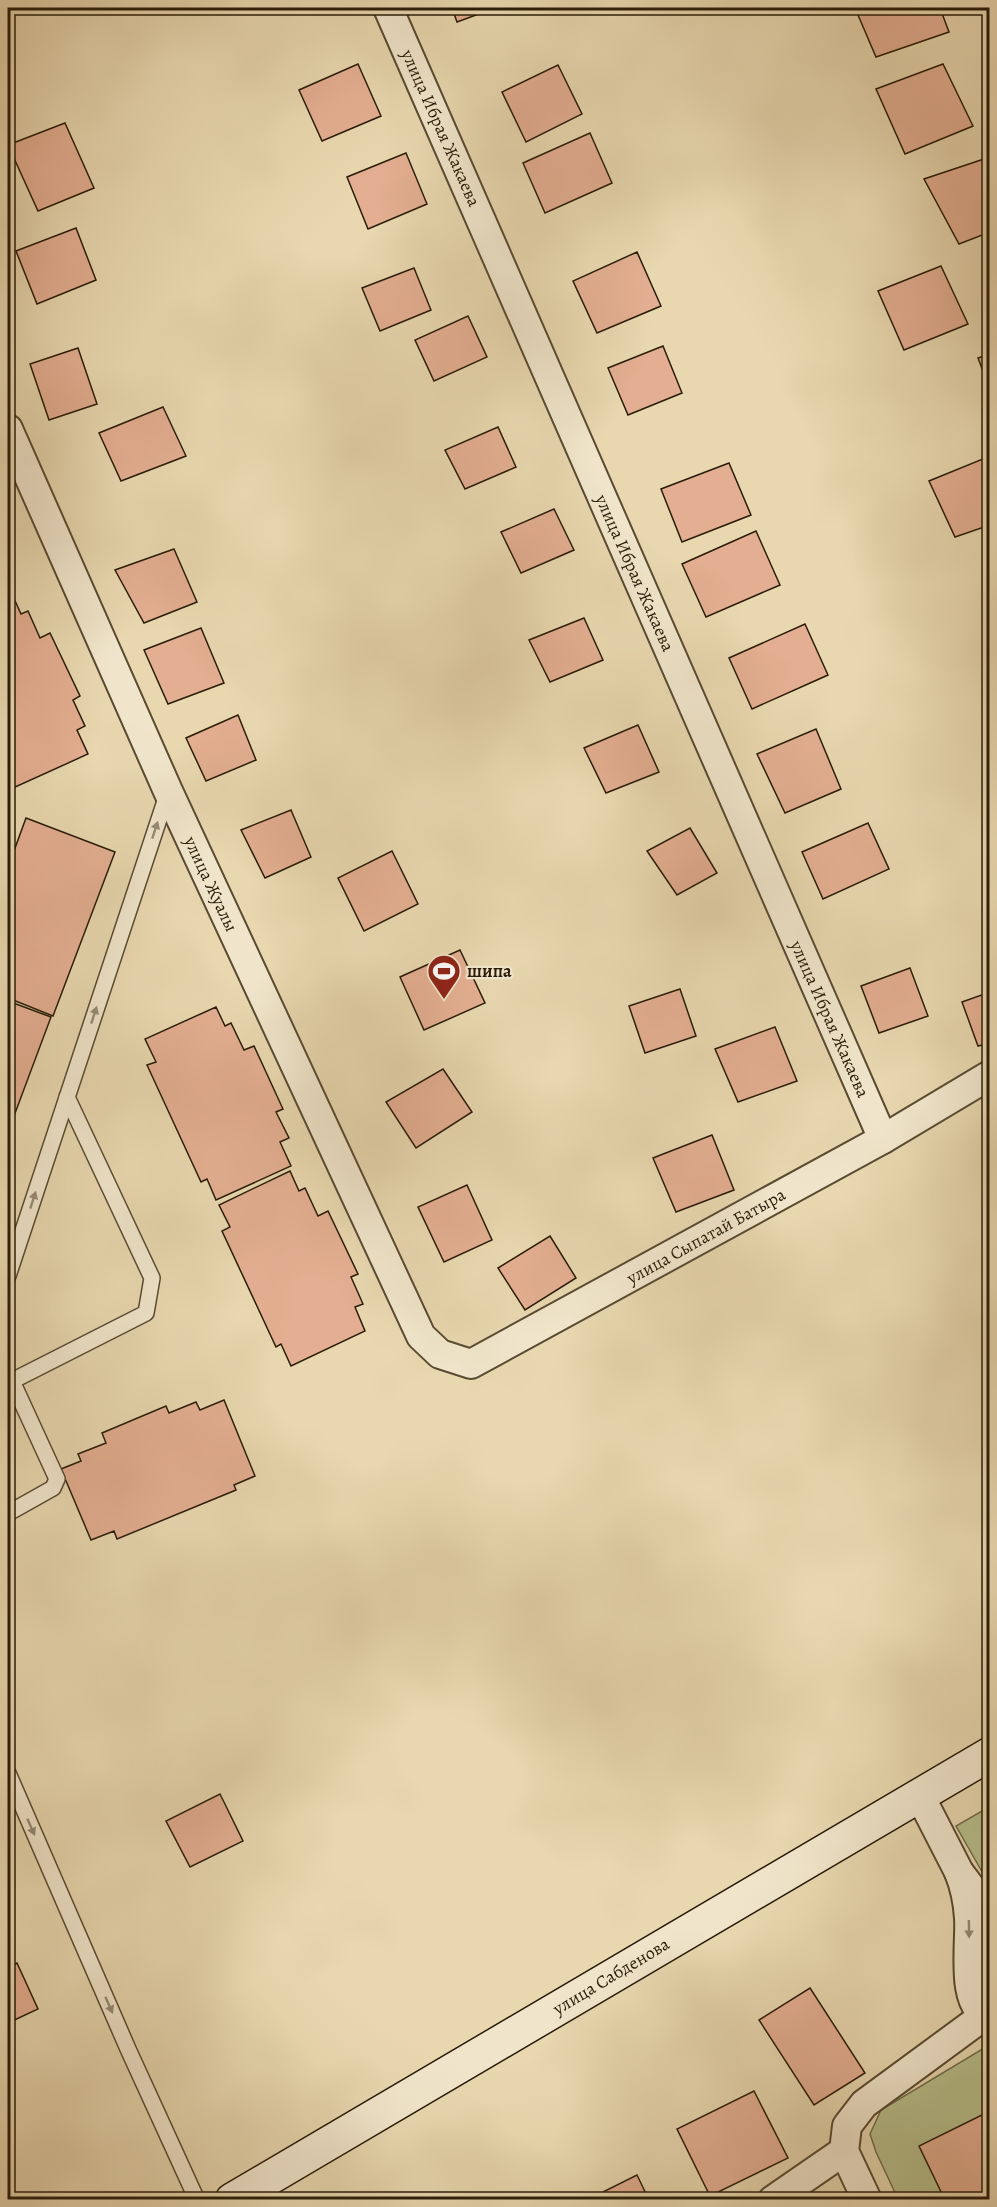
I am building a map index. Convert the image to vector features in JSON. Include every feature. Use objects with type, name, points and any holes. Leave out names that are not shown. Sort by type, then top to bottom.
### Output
[{"type":"street","name":"улица Ибрая Жакаева","points":[[388,8],[883,1139]]},
{"type":"street","name":"улица Жуалы","points":[[8,429],[168,791],[421,1336]]},
{"type":"street","name":"улица Сыпатай Батыра","points":[[421,1336],[440,1354],[471,1364],[883,1139],[990,1074]]},
{"type":"street","name":"улица Сабденова","points":[[232,2199],[990,1754]]},
{"type":"street","points":[[867,2199],[844,2151],[847,2126],[864,2104],[987,2015],[974,2004],[968,1987],[969,1916],[965,1888],[919,1794]]},
{"type":"street","points":[[959,1872],[990,1913]]},
{"type":"street","points":[[773,2199],[844,2151]]},
{"type":"lane","points":[[8,1276],[168,791]]},
{"type":"lane","points":[[8,1509],[12,1511],[53,1488],[57,1479],[10,1382],[146,1313],[152,1278],[67,1096]]},
{"type":"lane","points":[[8,1773],[128,2049],[197,2199]]},
{"type":"green space","points":[[989,1807],[989,1884],[956,1826]]},
{"type":"green space","points":[[989,2045],[989,2199],[898,2199],[870,2134],[881,2110]]},
{"type":"building","points":[[452,8],[495,8],[457,22]]},
{"type":"building","points":[[855,8],[940,8],[949,32],[876,57]]},
{"type":"building","points":[[358,64],[381,116],[322,141],[299,90]]},
{"type":"building","points":[[943,64],[973,126],[905,154],[876,89]]},
{"type":"building","points":[[558,65],[582,114],[526,142],[502,92]]},
{"type":"building","points":[[65,123],[94,188],[38,211],[8,145]]},
{"type":"building","points":[[590,133],[612,183],[545,213],[523,163]]},
{"type":"building","points":[[406,153],[427,204],[368,229],[347,177]]},
{"type":"building","points":[[984,159],[990,170],[990,232],[959,244],[924,179]]},
{"type":"building","points":[[76,228],[96,280],[37,304],[16,251]]},
{"type":"building","points":[[637,252],[661,306],[597,333],[573,281]]},
{"type":"building","points":[[941,266],[968,324],[904,350],[878,291]]},
{"type":"building","points":[[414,268],[431,310],[380,331],[362,288]]},
{"type":"building","points":[[468,316],[487,357],[434,381],[415,340]]},
{"type":"building","points":[[663,346],[682,393],[628,415],[608,368]]},
{"type":"building","points":[[78,348],[97,404],[49,420],[30,364]]},
{"type":"building","points":[[990,354],[990,390],[978,358]]},
{"type":"building","points":[[163,407],[186,456],[121,481],[99,433]]},
{"type":"building","points":[[498,427],[516,467],[465,489],[445,450]]},
{"type":"building","points":[[990,456],[990,525],[955,537],[929,481]]},
{"type":"building","points":[[729,463],[751,515],[682,542],[661,489]]},
{"type":"building","points":[[554,509],[574,550],[521,573],[501,532]]},
{"type":"building","points":[[756,531],[780,585],[706,617],[682,564]]},
{"type":"building","points":[[174,549],[197,602],[144,623],[115,570]]},
{"type":"building","points":[[12,594],[21,614],[28,611],[40,638],[50,633],[80,696],[73,700],[85,726],[77,730],[88,754],[13,788],[8,776],[8,596]]},
{"type":"building","points":[[584,618],[603,660],[550,682],[529,640]]},
{"type":"building","points":[[805,624],[828,675],[752,709],[729,658]]},
{"type":"building","points":[[201,628],[224,683],[168,704],[144,650]]},
{"type":"building","points":[[238,715],[256,760],[206,781],[186,738]]},
{"type":"building","points":[[638,725],[659,772],[606,793],[584,748]]},
{"type":"building","points":[[816,729],[841,789],[785,813],[757,754]]},
{"type":"building","points":[[291,810],[311,857],[265,878],[241,830]]},
{"type":"building","points":[[26,818],[115,852],[53,1016],[8,998],[8,858],[11,859]]},
{"type":"building","points":[[868,823],[889,869],[823,899],[802,852]]},
{"type":"building","points":[[690,828],[717,873],[677,895],[647,851]]},
{"type":"building","points":[[392,851],[418,904],[364,931],[338,878]]},
{"type":"building","points":[[460,950],[485,1003],[424,1030],[400,977]]},
{"type":"building","points":[[910,968],[928,1016],[879,1033],[861,986]]},
{"type":"building","points":[[680,989],[696,1036],[645,1053],[629,1006]]},
{"type":"building","points":[[990,992],[990,1043],[978,1046],[962,1002]]},
{"type":"building","points":[[8,1001],[51,1017],[8,1132]]},
{"type":"building","points":[[216,1007],[225,1026],[231,1023],[244,1050],[254,1046],[283,1109],[276,1112],[289,1138],[280,1142],[291,1166],[216,1200],[207,1179],[201,1182],[147,1065],[156,1062],[145,1039]]},
{"type":"building","points":[[775,1027],[797,1081],[738,1102],[715,1049]]},
{"type":"building","points":[[443,1069],[472,1112],[416,1148],[386,1102]]},
{"type":"building","points":[[712,1135],[734,1190],[676,1212],[653,1158]]},
{"type":"building","points":[[290,1171],[299,1191],[305,1188],[318,1216],[328,1211],[358,1274],[351,1277],[363,1304],[355,1307],[365,1331],[291,1366],[281,1344],[276,1347],[222,1231],[230,1227],[219,1205]]},
{"type":"building","points":[[467,1185],[492,1240],[444,1262],[418,1207]]},
{"type":"building","points":[[550,1236],[576,1278],[525,1310],[498,1268]]},
{"type":"building","points":[[224,1400],[255,1476],[234,1485],[236,1490],[117,1539],[114,1531],[91,1540],[61,1469],[81,1461],[78,1454],[106,1443],[102,1433],[166,1406],[169,1413],[196,1402],[200,1410]]},
{"type":"building","points":[[220,1794],[243,1841],[190,1867],[166,1821]]},
{"type":"building","points":[[17,1963],[38,2009],[8,2023],[8,1967]]},
{"type":"building","points":[[810,1988],[865,2073],[814,2105],[759,2020]]},
{"type":"building","points":[[754,2091],[788,2158],[710,2196],[677,2129]]},
{"type":"building","points":[[990,2111],[990,2194],[979,2200],[945,2200],[919,2146]]},
{"type":"building","points":[[637,2175],[649,2200],[587,2200]]},
{"type":"place","name":"шипа","points":[[444,1000]]}]
